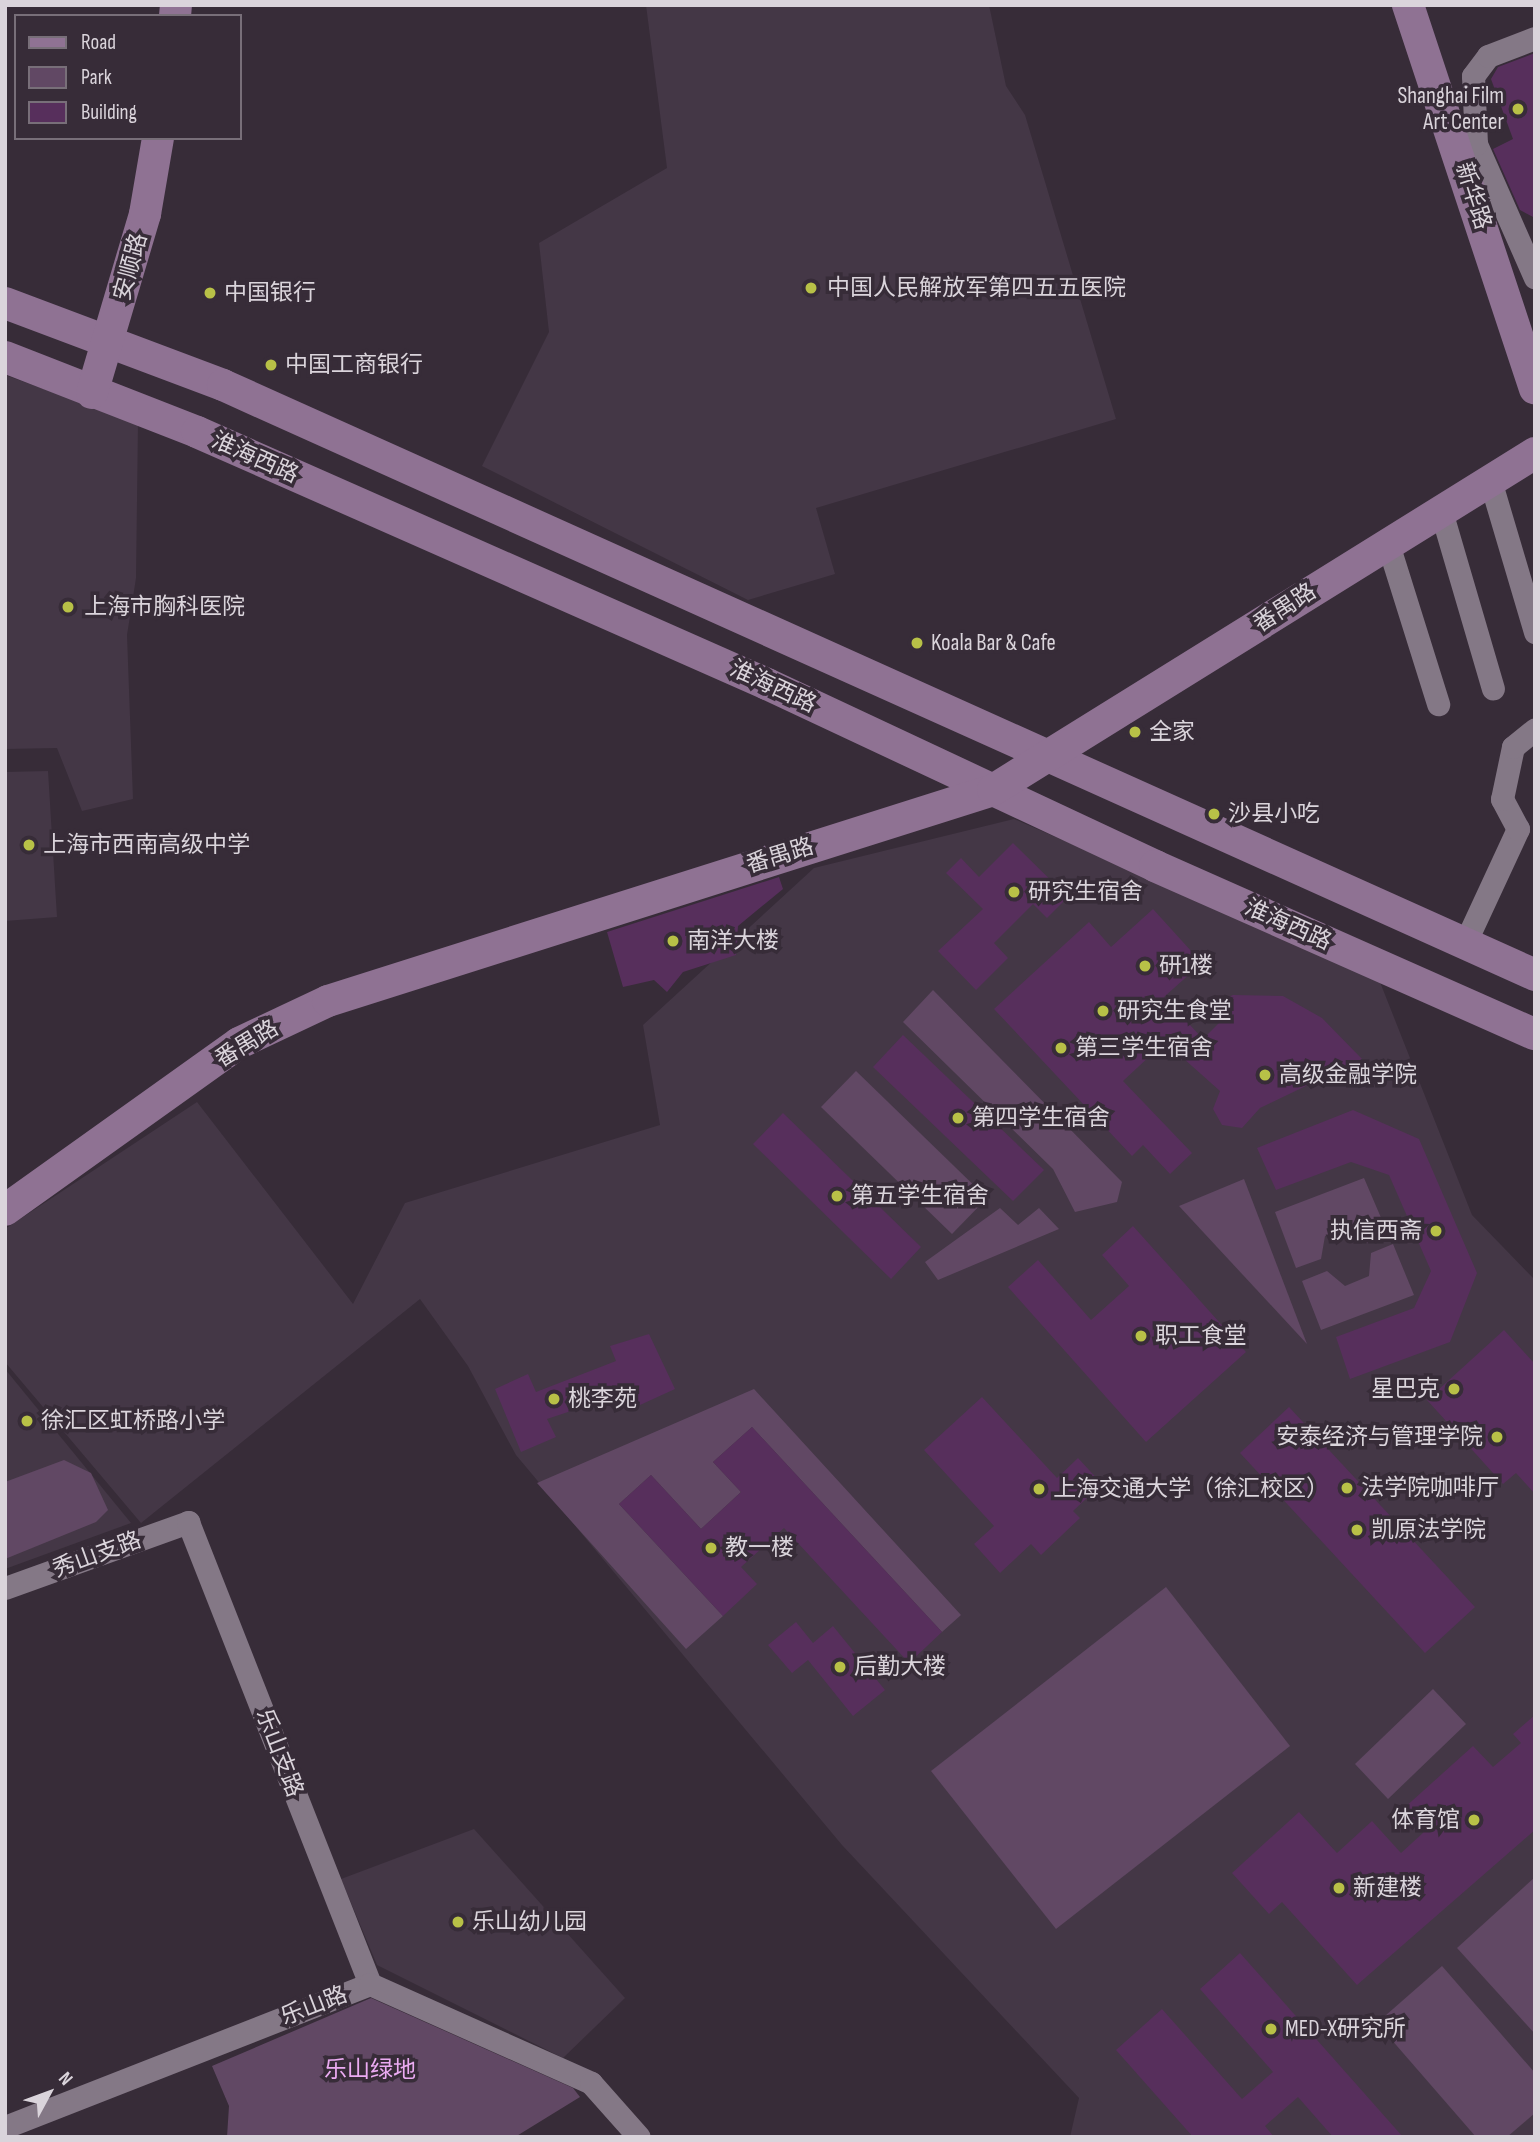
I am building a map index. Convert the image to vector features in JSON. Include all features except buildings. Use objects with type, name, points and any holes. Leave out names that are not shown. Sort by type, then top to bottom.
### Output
[{"type":"main road","name":"新华路","points":[[1408,5],[1468,150],[1535,388]]},
{"type":"main road","name":"安顺路","points":[[92,393],[110,343],[145,214],[158,140]]},
{"type":"main road","points":[[5,303],[223,385],[1051,755],[1535,975]]},
{"type":"main road","name":"淮海西路","points":[[5,357],[197,432],[754,678],[993,790],[1535,1034]]},
{"type":"main road","name":"番禺路","points":[[5,1210],[239,1043],[328,1001],[993,790],[1535,453]]},
{"type":"street","points":[[1535,38],[1488,56],[1473,76],[1468,150],[1535,278]]},
{"type":"street","points":[[1490,480],[1535,632]]},
{"type":"street","points":[[1441,511],[1493,689]]},
{"type":"street","points":[[1388,544],[1438,705]]},
{"type":"street","points":[[1465,943],[1518,830],[1502,799],[1513,747],[1535,729]]},
{"type":"street","name":"秀山支路","points":[[5,1588],[188,1522]]},
{"type":"street","name":"乐山支路","points":[[188,1522],[370,1984]]},
{"type":"street","name":"乐山路","points":[[5,2127],[370,1984],[591,2083],[639,2137]]},
{"type":"shaded area","name":"中国人民解放军第四五五医院","points":[[646,5],[989,5],[1006,86],[1025,115],[1116,419],[816,508],[835,574],[748,600],[482,466],[549,332],[539,243],[667,168]]},
{"type":"shaded area","name":"上海市胸科医院","points":[[5,375],[138,423],[136,578],[127,635],[133,799],[82,811],[57,748],[5,749]]},
{"type":"shaded area","name":"上海市西南高级中学","points":[[48,771],[57,917],[5,921],[5,772]]},
{"type":"shaded area","name":"上海交通大学（徐汇校区）","points":[[1014,819],[1378,977],[1472,1215],[1535,1280],[1535,2137],[1070,2137],[1079,2098],[842,1845],[516,1455],[468,1366],[420,1299],[141,1523],[5,1362],[5,1229],[197,1102],[353,1304],[405,1203],[660,1125],[643,1025],[814,868]]},
{"type":"shaded area","name":"徐汇区虹桥路小学","points":[[5,1369],[131,1523],[5,1569]]},
{"type":"shaded area","name":"乐山幼儿园","points":[[474,1829],[625,1998],[563,2058],[377,1965],[341,1879]]},
{"type":"green space","points":[[933,990],[1122,1182],[1117,1202],[1075,1212],[1053,1169],[903,1022]]},
{"type":"green space","points":[[856,1071],[987,1198],[952,1234],[821,1107]]},
{"type":"green space","points":[[1364,1178],[1388,1234],[1367,1243],[1346,1227],[1325,1236],[1321,1259],[1296,1268],[1275,1212]]},
{"type":"green space","points":[[1244,1179],[1307,1344],[1179,1206]]},
{"type":"green space","points":[[1000,1208],[1018,1225],[1039,1208],[1059,1229],[938,1280],[925,1262]]},
{"type":"green space","points":[[1393,1244],[1414,1295],[1321,1330],[1302,1281],[1327,1271],[1345,1286],[1369,1276],[1371,1253]]},
{"type":"green space","points":[[754,1389],[961,1615],[942,1632],[752,1427],[713,1462],[741,1492],[701,1529],[651,1475],[619,1504],[723,1616],[686,1649],[537,1483]]},
{"type":"green space","points":[[64,1460],[91,1473],[108,1510],[96,1522],[5,1559],[5,1482]]},
{"type":"green space","points":[[1166,1587],[1290,1746],[1056,1929],[931,1771]]},
{"type":"green space","points":[[1433,1689],[1466,1724],[1388,1799],[1355,1764]]},
{"type":"green space","points":[[1535,1877],[1535,2034],[1457,1948]]},
{"type":"green space","points":[[1442,1966],[1535,2073],[1535,2113],[1507,2137],[1476,2137],[1377,2023]]},
{"type":"green space","name":"乐山绿地","points":[[371,1998],[573,2088],[580,2097],[515,2137],[227,2137],[229,2106],[212,2066]]},
{"type":"place","name":"Shanghai Film Art Center","points":[[1518,109]]},
{"type":"place","name":"中国人民解放军第四五五医院","points":[[811,288]]},
{"type":"place","name":"中国银行","points":[[210,293]]},
{"type":"place","name":"中国工商银行","points":[[271,365]]},
{"type":"place","name":"上海市胸科医院","points":[[68,607]]},
{"type":"place","name":"Koala Bar & Cafe","points":[[917,643]]},
{"type":"place","name":"全家","points":[[1135,732]]},
{"type":"place","name":"沙县小吃","points":[[1214,814]]},
{"type":"place","name":"上海市西南高级中学","points":[[29,845]]},
{"type":"place","name":"研究生宿舍","points":[[1014,892]]},
{"type":"place","name":"南洋大楼","points":[[673,941]]},
{"type":"place","name":"研1楼","points":[[1145,966]]},
{"type":"place","name":"研究生食堂","points":[[1103,1011]]},
{"type":"place","name":"第三学生宿舍","points":[[1061,1048]]},
{"type":"place","name":"高级金融学院","points":[[1265,1075]]},
{"type":"place","name":"第四学生宿舍","points":[[958,1118]]},
{"type":"place","name":"第五学生宿舍","points":[[837,1196]]},
{"type":"place","name":"执信西斋","points":[[1436,1231]]},
{"type":"place","name":"职工食堂","points":[[1141,1336]]},
{"type":"place","name":"星巴克","points":[[1454,1389]]},
{"type":"place","name":"桃李苑","points":[[554,1399]]},
{"type":"place","name":"徐汇区虹桥路小学","points":[[27,1421]]},
{"type":"place","name":"安泰经济与管理学院","points":[[1497,1437]]},
{"type":"place","name":"法学院咖啡厅","points":[[1347,1488]]},
{"type":"place","name":"上海交通大学（徐汇校区）","points":[[1039,1489]]},
{"type":"place","name":"凯原法学院","points":[[1357,1530]]},
{"type":"place","name":"教一楼","points":[[711,1548]]},
{"type":"place","name":"后勤大楼","points":[[840,1667]]},
{"type":"place","name":"体育馆","points":[[1474,1820]]},
{"type":"place","name":"新建楼","points":[[1339,1888]]},
{"type":"place","name":"乐山幼儿园","points":[[458,1922]]},
{"type":"place","name":"MED-X研究所","points":[[1271,2029]]}]
